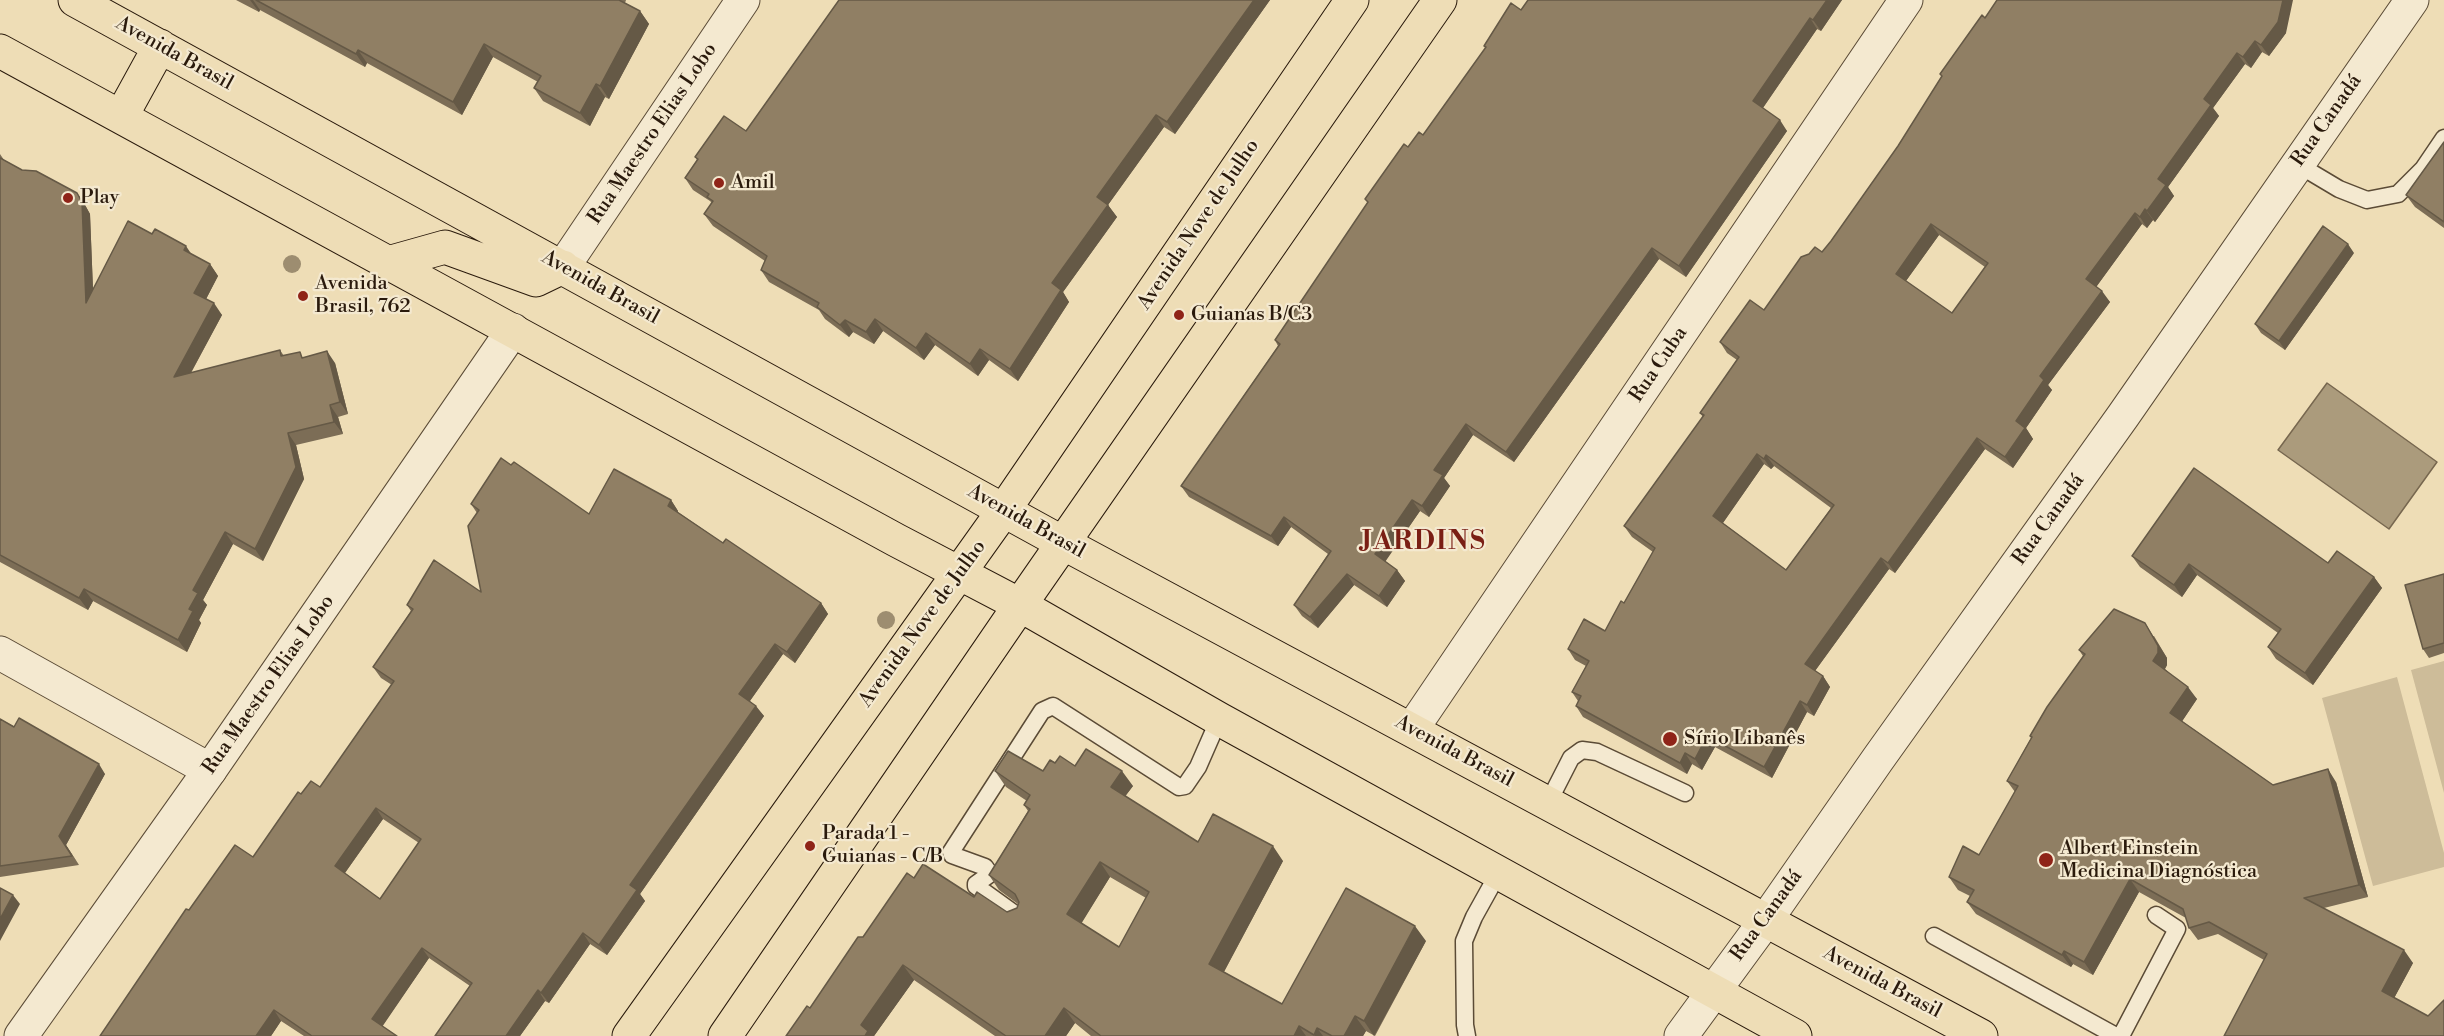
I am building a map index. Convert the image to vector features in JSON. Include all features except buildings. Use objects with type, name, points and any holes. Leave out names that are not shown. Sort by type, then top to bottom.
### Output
[{"type":"main road","name":"Avenida Brasil","points":[[75,0],[1063,543],[1981,1036]]},
{"type":"main road","name":"Avenida Nove de Julho","points":[[629,1036],[1004,510],[1352,0]]},
{"type":"main road","points":[[725,1036],[1020,605],[1440,0]]},
{"type":"main road","points":[[121,117],[160,46]]},
{"type":"main road","points":[[0,51],[959,574],[1020,605],[1219,719],[1796,1036]]},
{"type":"main road","points":[[388,263],[446,247],[536,280],[563,267]]},
{"type":"street","name":"Rua Maestro Elias Lobo","points":[[563,267],[743,0]]},
{"type":"street","name":"Rua Cuba","points":[[1412,729],[1906,0]]},
{"type":"street","name":"Rua Canadá","points":[[1681,1036],[1766,920],[2123,416],[2412,0]]},
{"type":"street","name":"Rua Maestro Elias Lobo","points":[[21,1036],[210,770],[513,330]]},
{"type":"street","points":[[0,653],[210,770]]},
{"type":"lane","points":[[2297,164],[2339,189],[2367,200],[2398,194],[2423,169],[2444,138]]},
{"type":"lane","points":[[1019,917],[976,886],[990,874],[985,867],[952,855],[951,852],[1042,711],[1053,706],[1179,787],[1185,786],[1198,767],[1219,719]]},
{"type":"lane","points":[[1548,802],[1570,758],[1582,750],[1598,752],[1685,793]]},
{"type":"lane","points":[[1467,1036],[1464,941],[1474,917],[1499,872]]},
{"type":"lane","points":[[2121,1036],[2177,928],[2156,915]]},
{"type":"lane","points":[[1934,936],[2116,1036]]},
{"type":"shaded area","points":[[2327,383],[2437,462],[2389,529],[2278,450]]},
{"type":"shaded area","points":[[2444,661],[2444,793],[2411,670]]},
{"type":"shaded area","points":[[2397,677],[2444,853],[2444,867],[2373,886],[2322,698]]},
{"type":"place","name":"Amil","points":[[719,183]]},
{"type":"place","name":"Play","points":[[68,198]]},
{"type":"place","name":"Avenida Brasil, 762","points":[[303,296]]},
{"type":"place","name":"Guianas B/C3","points":[[1179,315]]},
{"type":"place","name":"Sírio Libanês","points":[[1670,739]]},
{"type":"place","name":"Parada 1 - Guianas - C/B","points":[[810,846]]},
{"type":"place","name":"Albert Einstein Medicina Diagnóstica","points":[[2046,860]]},
{"type":"district","name":"JARDINS","points":[[1424,543]]}]
